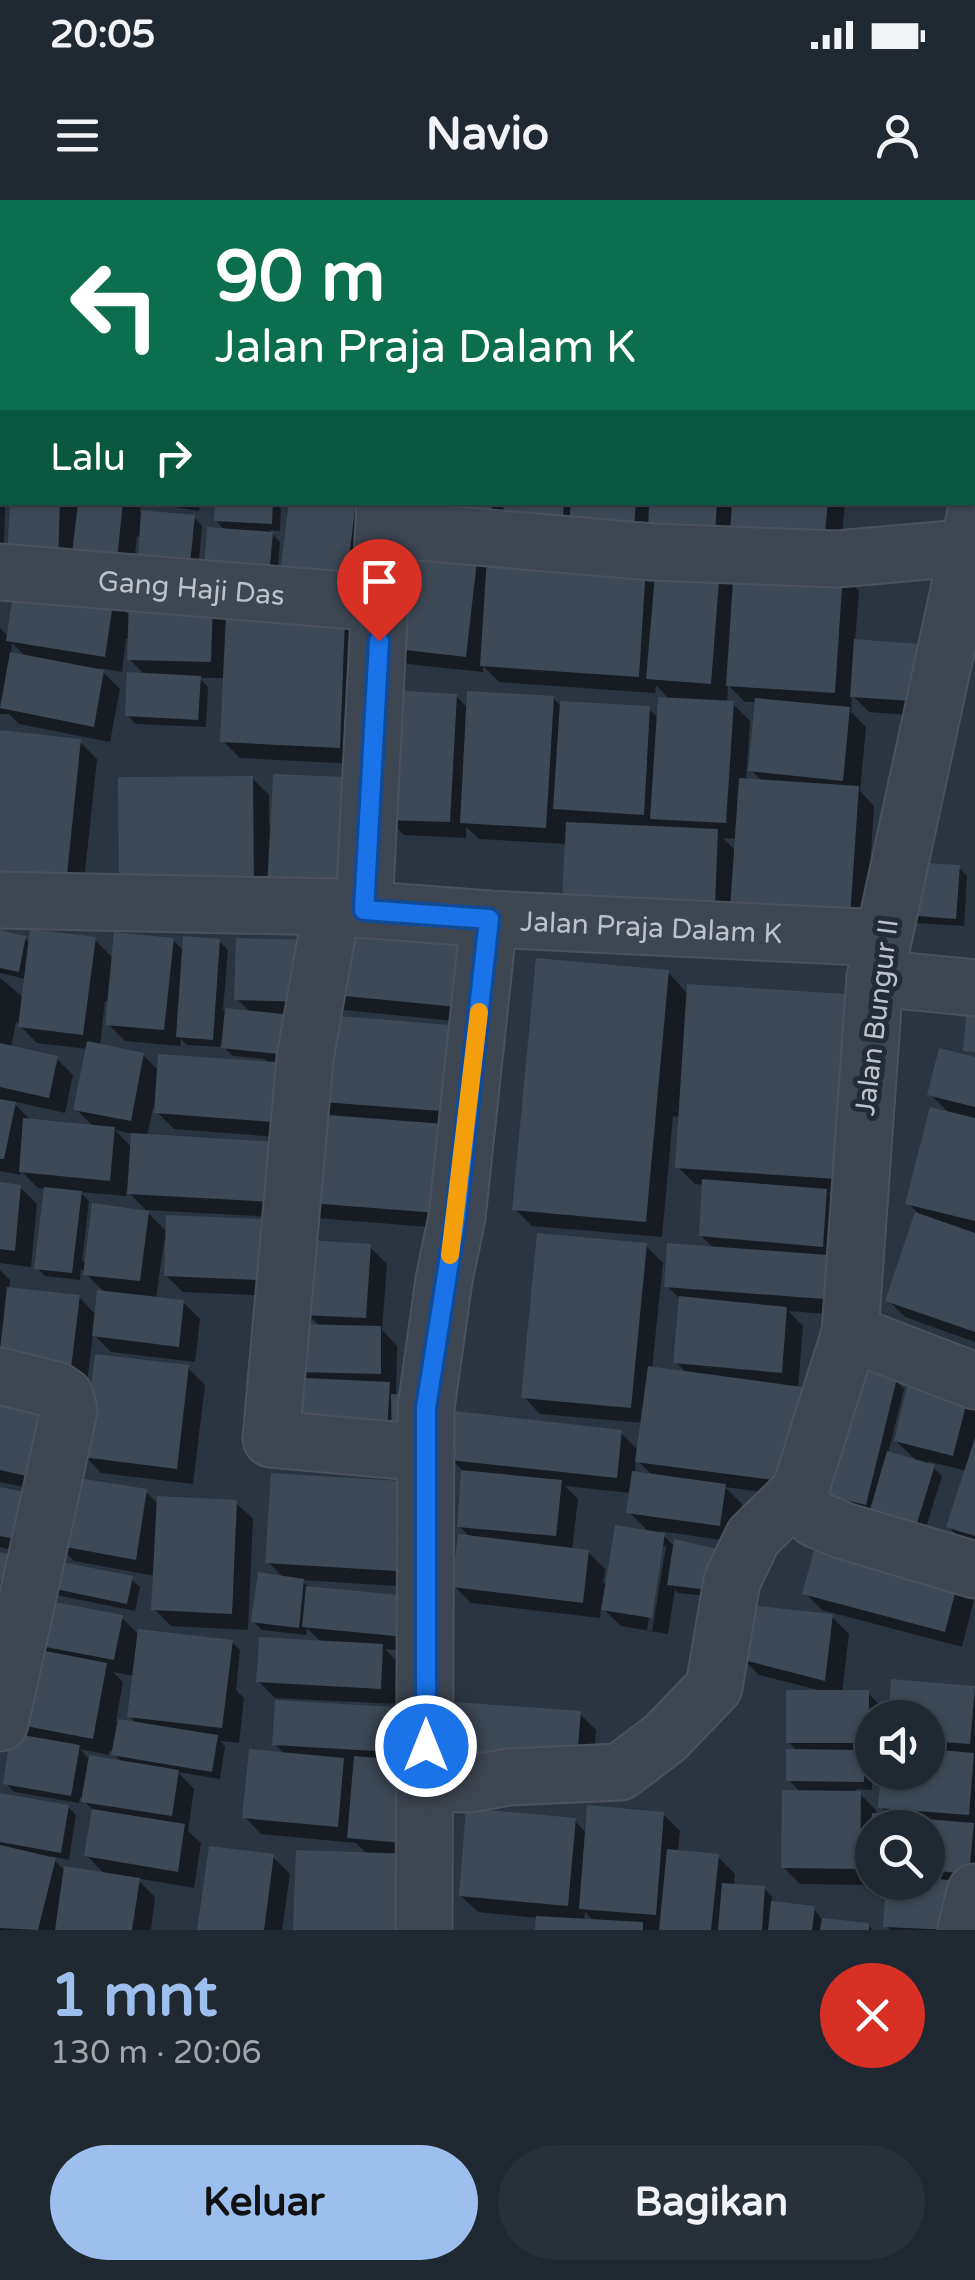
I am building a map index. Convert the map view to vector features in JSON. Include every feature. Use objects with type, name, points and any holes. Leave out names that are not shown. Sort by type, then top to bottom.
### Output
[{"type":"street","points":[[426,1453],[271,1438],[306,1058],[348,908],[382,603],[385,516],[652,552],[837,559],[973,536]]},
{"type":"street","name":"Jalan Bungur II","points":[[800,1491],[850,1333],[879,958],[973,536]]},
{"type":"street","name":"Gang Haji Das","points":[[0,572],[382,603]]},
{"type":"street","name":"Jalan Praja Dalam K","points":[[0,900],[348,908],[489,919],[879,958],[975,988]]},
{"type":"street","points":[[424,1930],[426,1408],[456,1217],[489,919]]},
{"type":"street","points":[[850,1333],[975,1381]]},
{"type":"street","points":[[0,1376],[56,1390],[65,1396],[69,1410],[0,1723]]},
{"type":"street","points":[[426,1783],[469,1784],[509,1777],[620,1772],[666,1738],[714,1686],[732,1581],[753,1537],[800,1491]]},
{"type":"street","points":[[800,1491],[802,1505],[815,1518],[844,1531],[975,1570]]},
{"type":"street","points":[[966,1930],[975,1892]]},
{"type":"building","points":[[10,505],[60,505],[58,563],[7,561]]},
{"type":"building","points":[[78,505],[123,505],[117,559],[72,554]]},
{"type":"building","points":[[215,505],[273,505],[272,524],[214,521]]},
{"type":"building","points":[[289,505],[356,505],[346,581],[280,573]]},
{"type":"building","points":[[410,505],[492,505],[491,524]]},
{"type":"building","points":[[504,505],[564,505],[562,532],[502,527]]},
{"type":"building","points":[[571,505],[636,505],[633,541],[568,535]]},
{"type":"building","points":[[649,505],[717,505],[715,534],[648,531]]},
{"type":"building","points":[[732,505],[828,505],[824,543],[730,535]]},
{"type":"building","points":[[141,510],[195,515],[190,564],[138,560]]},
{"type":"building","points":[[207,527],[273,532],[268,587],[203,582]]},
{"type":"building","points":[[400,543],[478,552],[466,657],[388,648]]},
{"type":"building","points":[[487,556],[646,566],[639,677],[480,666]]},
{"type":"building","points":[[656,563],[720,568],[711,684],[646,679]]},
{"type":"building","points":[[734,565],[843,572],[835,693],[726,686]]},
{"type":"building","points":[[15,581],[114,597],[105,657],[6,641]]},
{"type":"building","points":[[129,599],[213,602],[211,662],[127,660]]},
{"type":"building","points":[[226,614],[345,619],[340,748],[220,742]]},
{"type":"building","points":[[854,639],[933,645],[928,702],[850,697]]},
{"type":"building","points":[[10,652],[104,670],[94,727],[0,708]]},
{"type":"building","points":[[127,672],[201,676],[198,720],[125,716]]},
{"type":"building","points":[[390,690],[457,694],[450,822],[384,820]]},
{"type":"building","points":[[467,691],[554,696],[546,828],[460,823]]},
{"type":"building","points":[[658,697],[734,701],[726,823],[650,819]]},
{"type":"building","points":[[755,698],[850,707],[843,781],[748,771]]},
{"type":"building","points":[[560,701],[650,706],[644,815],[553,809]]},
{"type":"building","points":[[0,730],[81,739],[66,884],[0,877]]},
{"type":"building","points":[[273,774],[345,777],[340,891],[267,888]]},
{"type":"building","points":[[253,776],[254,891],[119,892],[118,777]]},
{"type":"building","points":[[739,778],[859,786],[850,917],[730,909]]},
{"type":"building","points":[[566,822],[718,829],[715,906],[562,900]]},
{"type":"building","points":[[908,862],[960,865],[956,919],[904,915]]},
{"type":"building","points":[[332,924],[484,939],[477,1009],[325,994]]},
{"type":"building","points":[[30,929],[96,937],[83,1035],[18,1027]]},
{"type":"building","points":[[0,930],[26,936],[19,972],[0,968]]},
{"type":"building","points":[[114,932],[174,938],[164,1030],[105,1025]]},
{"type":"building","points":[[183,936],[220,939],[213,1040],[176,1037]]},
{"type":"building","points":[[236,938],[311,940],[309,1002],[234,1000]]},
{"type":"building","points":[[536,958],[669,970],[646,1222],[512,1210]]},
{"type":"building","points":[[687,984],[864,995],[852,1180],[675,1168]]},
{"type":"building","points":[[968,995],[975,996],[975,1052],[963,1051]]},
{"type":"building","points":[[225,1008],[292,1015],[288,1055],[221,1048]]},
{"type":"building","points":[[316,1014],[474,1027],[467,1113],[309,1101]]},
{"type":"building","points":[[87,1041],[144,1053],[131,1121],[73,1110]]},
{"type":"building","points":[[0,1043],[58,1056],[49,1098],[0,1087]]},
{"type":"building","points":[[939,1048],[975,1057],[975,1107],[927,1095]]},
{"type":"building","points":[[158,1054],[291,1063],[287,1123],[154,1113]]},
{"type":"building","points":[[0,1099],[16,1102],[4,1159],[0,1159]]},
{"type":"building","points":[[930,1107],[975,1118],[975,1221],[905,1204]]},
{"type":"building","points":[[303,1113],[457,1125],[450,1214],[297,1202]]},
{"type":"building","points":[[23,1118],[115,1127],[110,1181],[19,1172]]},
{"type":"building","points":[[131,1133],[278,1142],[274,1202],[127,1194]]},
{"type":"building","points":[[702,1179],[827,1189],[823,1247],[699,1236]]},
{"type":"building","points":[[0,1182],[21,1185],[15,1251],[0,1249]]},
{"type":"building","points":[[44,1187],[82,1191],[72,1273],[34,1269]]},
{"type":"building","points":[[92,1203],[149,1211],[140,1281],[83,1275]]},
{"type":"building","points":[[915,1212],[975,1233],[975,1332],[885,1301]]},
{"type":"building","points":[[166,1215],[261,1219],[258,1280],[164,1276]]},
{"type":"building","points":[[537,1233],[647,1243],[631,1408],[521,1398]]},
{"type":"building","points":[[309,1240],[371,1244],[366,1318],[304,1315]]},
{"type":"building","points":[[667,1243],[841,1256],[837,1300],[664,1287]]},
{"type":"building","points":[[7,1287],[80,1295],[70,1376],[0,1350]]},
{"type":"building","points":[[97,1290],[184,1300],[179,1347],[92,1336]]},
{"type":"building","points":[[679,1296],[787,1307],[782,1373],[673,1363]]},
{"type":"building","points":[[294,1324],[381,1326],[381,1374],[293,1372]]},
{"type":"building","points":[[95,1354],[189,1365],[177,1469],[82,1457]]},
{"type":"building","points":[[648,1366],[802,1387],[789,1482],[635,1462]]},
{"type":"building","points":[[846,1366],[897,1378],[866,1505],[816,1493]]},
{"type":"building","points":[[910,1374],[970,1390],[953,1456],[894,1441]]},
{"type":"building","points":[[284,1377],[390,1382],[387,1432],[282,1427]]},
{"type":"building","points":[[0,1388],[52,1399],[35,1478],[0,1470]]},
{"type":"building","points":[[391,1394],[421,1395],[392,1441]]},
{"type":"building","points":[[455,1411],[622,1430],[617,1478],[449,1460]]},
{"type":"building","points":[[975,1438],[975,1536],[946,1527]]},
{"type":"building","points":[[887,1451],[935,1465],[915,1530],[868,1517]]},
{"type":"building","points":[[461,1470],[562,1480],[556,1536],[457,1527]]},
{"type":"building","points":[[632,1471],[726,1484],[720,1526],[626,1513]]},
{"type":"building","points":[[271,1473],[418,1482],[412,1572],[265,1563]]},
{"type":"building","points":[[66,1476],[147,1489],[136,1560],[55,1545]]},
{"type":"building","points":[[0,1487],[24,1492],[15,1539],[0,1536]]},
{"type":"building","points":[[157,1496],[237,1500],[232,1614],[151,1610]]},
{"type":"building","points":[[615,1525],[665,1533],[652,1618],[601,1610]]},
{"type":"building","points":[[458,1534],[589,1550],[583,1603],[452,1587]]},
{"type":"building","points":[[818,1536],[960,1574],[945,1632],[802,1594]]},
{"type":"building","points":[[674,1539],[726,1551],[718,1591],[667,1585]]},
{"type":"building","points":[[0,1552],[14,1556],[6,1583],[0,1581]]},
{"type":"building","points":[[41,1558],[133,1576],[127,1604],[36,1585]]},
{"type":"building","points":[[258,1572],[304,1579],[299,1628],[251,1622]]},
{"type":"building","points":[[306,1586],[409,1596],[405,1637],[302,1627]]},
{"type":"building","points":[[39,1599],[123,1615],[114,1660],[30,1644]]},
{"type":"building","points":[[738,1604],[833,1614],[825,1681],[740,1659]]},
{"type":"building","points":[[138,1629],[233,1640],[222,1728],[127,1717]]},
{"type":"building","points":[[259,1637],[383,1644],[381,1689],[256,1682]]},
{"type":"building","points":[[25,1647],[107,1663],[93,1739],[10,1723]]},
{"type":"building","points":[[891,1679],[975,1686],[970,1744],[945,1742],[945,1700],[889,1700]]},
{"type":"building","points":[[786,1690],[869,1690],[869,1700],[855,1700],[855,1743],[786,1743]]},
{"type":"building","points":[[275,1700],[396,1707],[393,1752],[272,1745]]},
{"type":"building","points":[[442,1701],[581,1711],[576,1771],[438,1761]]},
{"type":"building","points":[[118,1719],[218,1735],[212,1772],[111,1755]]},
{"type":"building","points":[[11,1733],[80,1745],[71,1796],[3,1784]]},
{"type":"building","points":[[249,1749],[344,1758],[338,1827],[242,1818]]},
{"type":"building","points":[[786,1749],[855,1750],[855,1782],[786,1781]]},
{"type":"building","points":[[945,1750],[974,1753],[969,1815],[945,1813],[945,1810],[878,1808],[880,1790],[945,1790]]},
{"type":"building","points":[[89,1755],[179,1770],[172,1816],[81,1802]]},
{"type":"building","points":[[354,1756],[420,1761],[414,1844],[347,1838]]},
{"type":"building","points":[[782,1790],[861,1791],[861,1810],[855,1810],[855,1869],[781,1868]]},
{"type":"building","points":[[0,1793],[69,1805],[61,1853],[0,1842]]},
{"type":"building","points":[[587,1805],[664,1812],[656,1915],[579,1909]]},
{"type":"building","points":[[466,1808],[576,1818],[568,1906],[459,1896]]},
{"type":"building","points":[[92,1809],[185,1824],[178,1872],[84,1856]]},
{"type":"building","points":[[945,1821],[974,1823],[969,1874],[945,1872]]},
{"type":"building","points":[[0,1845],[56,1858],[38,1930],[0,1928]]},
{"type":"building","points":[[209,1846],[274,1854],[264,1930],[197,1930]]},
{"type":"building","points":[[667,1849],[719,1854],[711,1930],[659,1930]]},
{"type":"building","points":[[296,1850],[416,1854],[413,1930],[293,1930]]},
{"type":"building","points":[[64,1866],[140,1878],[132,1930],[55,1930]]},
{"type":"building","points":[[945,1880],[958,1881],[954,1930],[883,1927],[885,1900],[945,1900]]},
{"type":"building","points":[[722,1883],[765,1886],[762,1930],[718,1930]]},
{"type":"building","points":[[771,1901],[815,1906],[812,1930],[768,1930]]},
{"type":"building","points":[[536,1916],[643,1922],[643,1930],[535,1930]]},
{"type":"building","points":[[822,1918],[869,1923],[869,1930],[820,1930]]},
{"type":"slow traffic","points":[[450,1255],[479,1012]]},
{"type":"route","points":[[379,641],[364,910],[489,919],[456,1217],[426,1408],[426,1746]]}]
